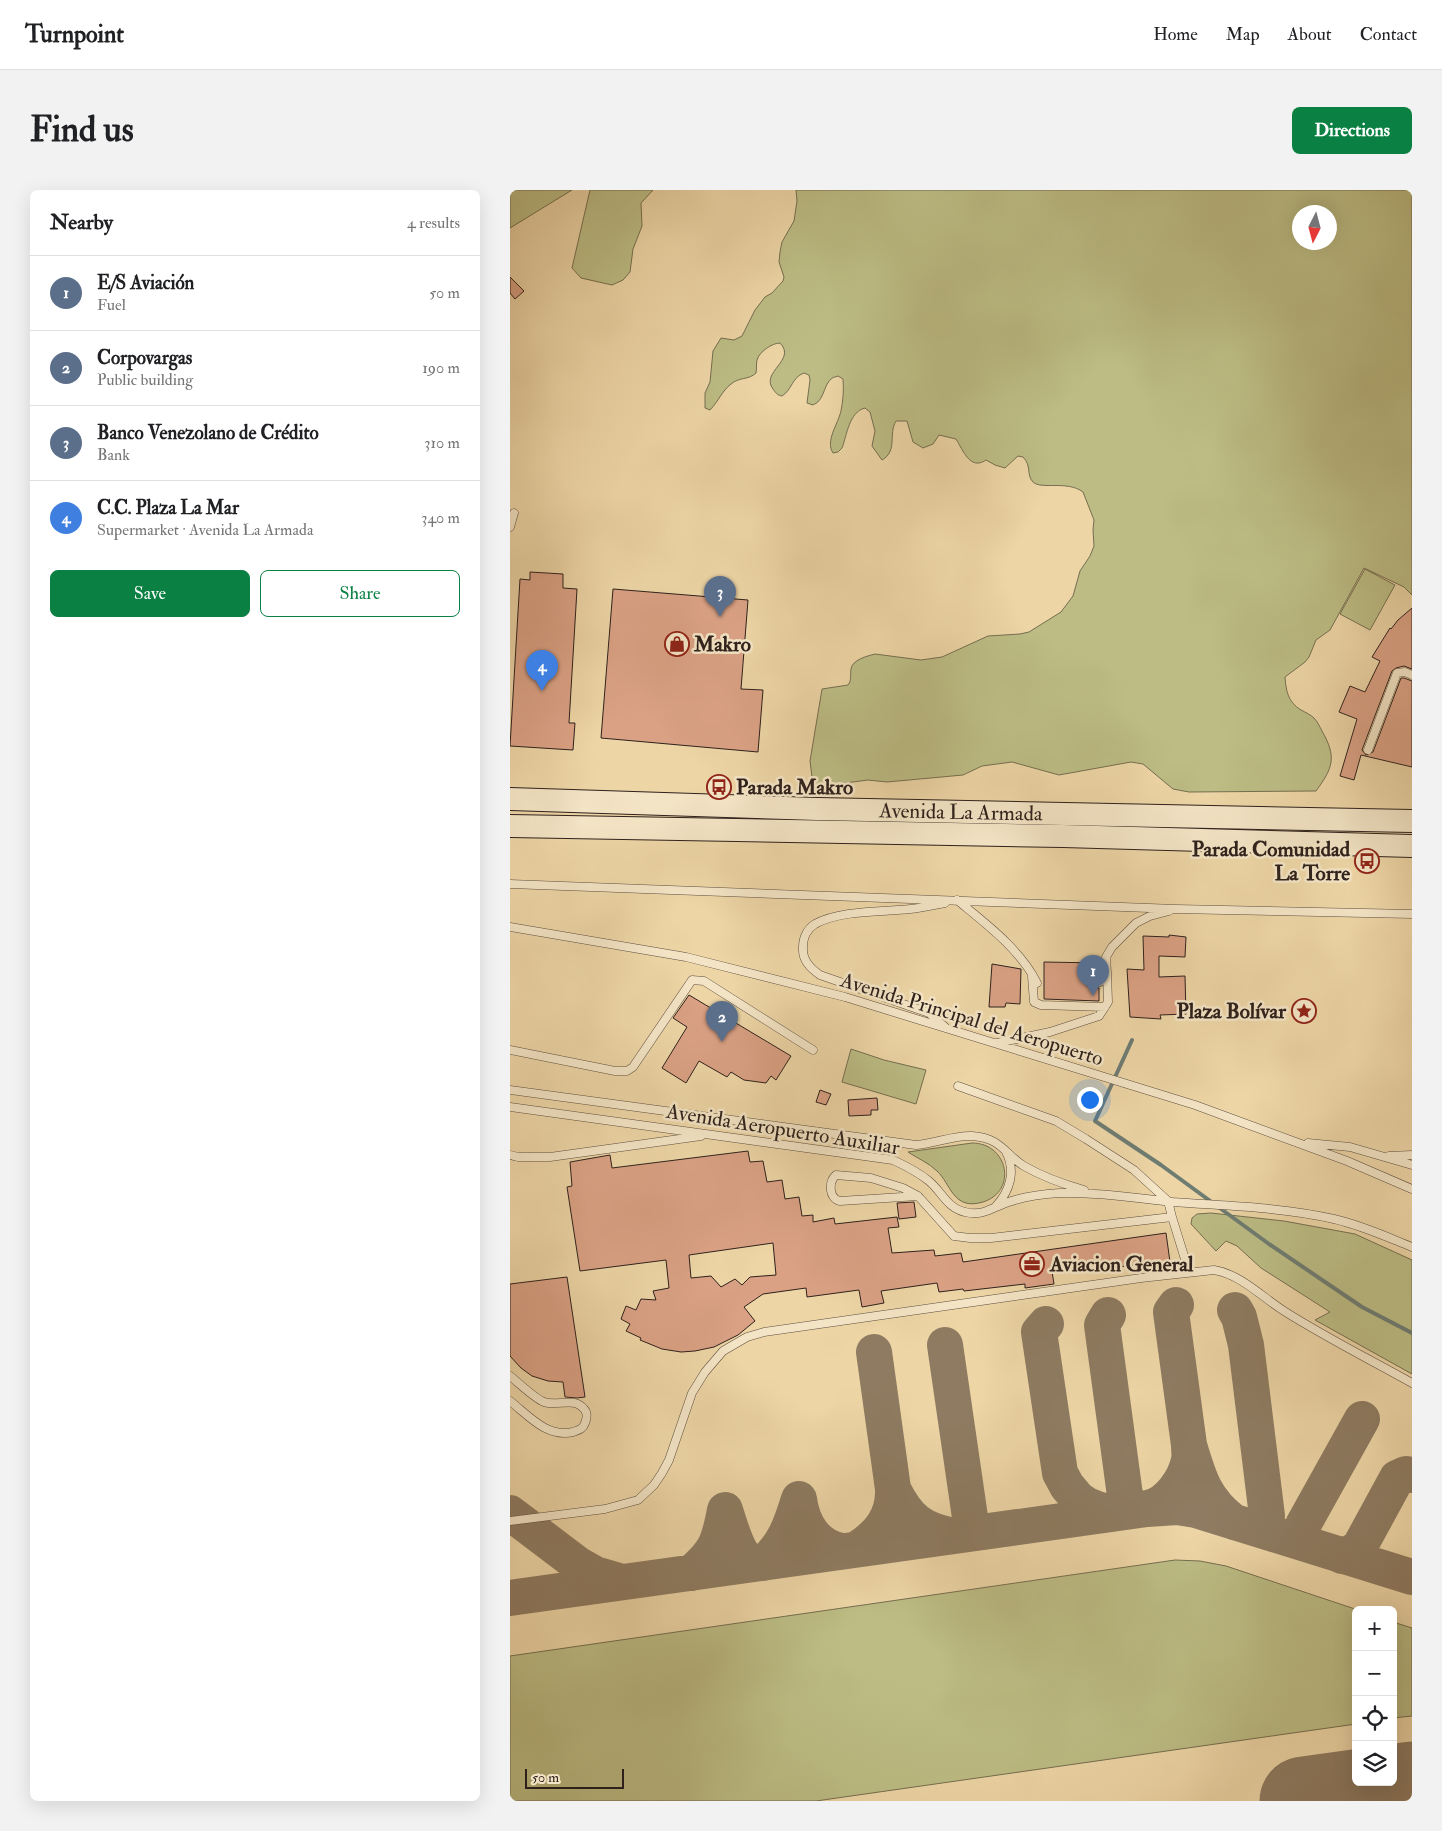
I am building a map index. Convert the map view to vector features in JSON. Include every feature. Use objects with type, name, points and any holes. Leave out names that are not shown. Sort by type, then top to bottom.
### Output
[{"type":"main road","name":"Avenida La Armada","points":[[510,800],[817,809],[1412,821]]},
{"type":"main road","name":"Avenida La Armada","points":[[510,826],[1063,836],[1412,846]]},
{"type":"lane","points":[[510,527],[514,513]]},
{"type":"lane","points":[[1368,750],[1397,673],[1406,672],[1412,675]]},
{"type":"lane","points":[[510,884],[1176,909],[1412,914]]},
{"type":"lane","points":[[948,1029],[929,1013],[820,975],[807,964],[802,948],[808,930],[824,920],[854,914],[914,909],[956,900],[987,924],[1032,972],[1037,983]]},
{"type":"lane","points":[[995,1044],[1050,1032],[1099,1016],[1108,1002],[1106,957],[1112,948],[1136,923],[1150,916],[1176,909]]},
{"type":"lane","name":"Avenida Principal del Aeropuerto","points":[[510,927],[686,957],[845,997],[1195,1105],[1298,1142],[1412,1189]]},
{"type":"lane","points":[[1032,972],[1034,1002],[1041,1005],[1105,1007]]},
{"type":"lane","points":[[1091,983],[1100,982],[1107,974]]},
{"type":"lane","points":[[510,1050],[615,1071],[627,1071],[633,1068],[692,980],[704,981],[813,1050]]},
{"type":"lane","points":[[958,1086],[1056,1121],[1134,1170],[1168,1201],[1189,1272]]},
{"type":"lane","name":"Avenida Aeropuerto Auxiliar","points":[[510,1090],[916,1145],[958,1136],[986,1138],[1002,1146],[1022,1165],[1062,1183],[1091,1193]]},
{"type":"lane","name":"Avenida Aeropuerto Auxiliar","points":[[510,1107],[893,1160],[930,1182],[948,1204],[958,1210],[973,1213],[991,1210],[1005,1203],[1033,1196],[1091,1193],[1267,1209],[1334,1219],[1366,1228],[1412,1248]]},
{"type":"lane","points":[[510,1156],[525,1158],[550,1157],[712,1135]]},
{"type":"lane","points":[[1298,1142],[1350,1147],[1412,1165]]},
{"type":"lane","points":[[991,1210],[1003,1197],[1010,1180],[1012,1167],[1002,1146]]},
{"type":"lane","points":[[1384,1156],[1412,1155]]},
{"type":"lane","points":[[918,1196],[840,1201],[833,1197],[831,1185],[836,1175],[871,1178],[895,1185],[918,1196],[954,1236],[970,1238],[991,1238],[1172,1217]]},
{"type":"lane","points":[[510,1521],[605,1509],[629,1504],[646,1494],[654,1486],[668,1460],[687,1405],[698,1383],[723,1351],[747,1337],[764,1332],[1214,1270],[1228,1275],[1325,1336],[1412,1383]]},
{"type":"lane","points":[[510,1376],[543,1402],[552,1404],[578,1403],[585,1409],[587,1417],[584,1426],[579,1430],[554,1432],[544,1428],[510,1401]]},
{"type":"green space","points":[[510,190],[572,190],[510,228]]},
{"type":"green space","points":[[590,190],[653,190],[641,203],[642,226],[633,249],[630,272],[623,280],[612,285],[581,278],[572,268]]},
{"type":"green space","points":[[796,190],[1412,190],[1412,595],[1404,587],[1364,568],[1330,630],[1316,640],[1305,662],[1285,677],[1290,700],[1315,719],[1330,748],[1331,762],[1329,769],[1316,791],[1189,792],[1173,789],[1143,764],[1131,762],[1059,775],[1012,762],[982,766],[963,775],[887,782],[868,780],[830,785],[813,785],[810,761],[822,689],[848,685],[854,663],[875,654],[921,660],[942,657],[988,636],[1029,632],[1061,612],[1073,596],[1080,571],[1094,546],[1094,520],[1083,492],[1070,486],[1042,485],[1033,482],[1026,460],[1023,457],[1018,456],[1005,468],[986,460],[976,463],[968,458],[956,439],[939,435],[933,444],[923,448],[913,442],[907,421],[896,421],[890,452],[882,460],[872,446],[875,431],[870,412],[865,408],[855,414],[842,448],[838,452],[833,453],[830,443],[841,411],[843,379],[838,376],[829,381],[821,399],[813,405],[807,403],[810,380],[809,375],[804,373],[797,377],[782,396],[778,394],[770,383],[774,371],[784,355],[784,349],[780,343],[770,346],[760,354],[757,360],[756,373],[734,382],[725,390],[710,410],[705,408],[705,393],[710,382],[713,351],[721,338],[734,340],[742,336],[755,310],[765,297],[772,293],[783,281],[784,277],[779,262],[780,252],[782,242],[794,221],[797,201]]},
{"type":"green space","points":[[1365,569],[1395,585],[1370,630],[1340,614]]},
{"type":"green space","points":[[851,1049],[884,1060],[926,1070],[916,1104],[842,1082]]},
{"type":"green space","points":[[972,1143],[984,1145],[994,1151],[1001,1159],[1004,1168],[1001,1188],[994,1196],[983,1202],[973,1204],[959,1200],[937,1171],[908,1152]]},
{"type":"green space","points":[[1211,1213],[1284,1221],[1355,1234],[1412,1260],[1412,1374],[1315,1320],[1330,1312],[1261,1268],[1237,1246],[1226,1241],[1216,1251],[1191,1224],[1192,1218],[1197,1214]]},
{"type":"green space","points":[[1175,1560],[1200,1561],[1226,1566],[1352,1608],[1352,1725],[816,1801],[510,1801],[510,1656]]},
{"type":"green space","points":[[1397,1623],[1412,1628],[1412,1716],[1397,1718]]},
{"type":"building","points":[[510,277],[524,291],[515,299],[510,293]]},
{"type":"building","points":[[530,572],[563,574],[563,588],[577,589],[569,723],[575,723],[573,750],[510,746],[520,579],[530,580]]},
{"type":"building","name":"Makro","points":[[613,589],[748,600],[741,689],[763,690],[758,752],[601,738]]},
{"type":"building","points":[[1412,608],[1412,669],[1404,666],[1392,671],[1362,750],[1366,755],[1373,752],[1401,678],[1404,678],[1412,681],[1412,767],[1361,755],[1354,780],[1340,776],[1357,719],[1339,712],[1350,686],[1365,692],[1380,661],[1372,657],[1390,628]]},
{"type":"building","points":[[1169,935],[1186,937],[1185,957],[1159,956],[1159,977],[1185,976],[1186,1014],[1160,1015],[1161,1019],[1130,1017],[1127,969],[1144,970],[1143,936],[1169,937]]},
{"type":"building","points":[[1044,962],[1099,963],[1099,974],[1097,977],[1088,978],[1085,983],[1089,988],[1099,988],[1099,1001],[1044,999]]},
{"type":"building","points":[[992,964],[1021,969],[1020,1004],[1006,1003],[1005,1007],[989,1007]]},
{"type":"building","points":[[689,995],[791,1056],[776,1080],[771,1076],[766,1083],[744,1080],[731,1072],[727,1077],[699,1061],[686,1083],[662,1068],[687,1027],[673,1018]]},
{"type":"building","points":[[820,1090],[831,1094],[826,1105],[816,1102]]},
{"type":"building","points":[[877,1098],[878,1110],[871,1110],[871,1115],[849,1116],[848,1100]]},
{"type":"building","points":[[748,1151],[750,1162],[763,1161],[767,1182],[782,1180],[785,1199],[799,1197],[802,1216],[813,1215],[813,1222],[834,1218],[835,1224],[897,1217],[899,1227],[888,1228],[892,1253],[934,1250],[935,1256],[961,1253],[963,1262],[1166,1233],[1171,1269],[1147,1272],[1146,1264],[1087,1270],[1085,1261],[1051,1265],[1054,1284],[1025,1288],[1025,1284],[939,1292],[937,1283],[881,1291],[884,1303],[862,1307],[859,1290],[807,1297],[806,1288],[763,1294],[744,1307],[755,1321],[738,1335],[714,1347],[695,1351],[681,1352],[662,1349],[640,1340],[641,1338],[626,1331],[630,1324],[621,1319],[626,1306],[636,1310],[641,1299],[656,1300],[653,1291],[669,1288],[666,1260],[580,1271],[567,1187],[572,1186],[570,1162],[610,1155],[612,1168]],"holes":[[[773,1243],[776,1275],[750,1277],[742,1285],[735,1279],[721,1287],[711,1276],[691,1278],[689,1255]]]},
{"type":"building","points":[[914,1202],[916,1217],[899,1219],[897,1203]]},
{"type":"building","points":[[567,1277],[585,1397],[577,1398],[565,1397],[563,1382],[548,1381],[532,1376],[510,1356],[510,1284]]},
{"type":"waterway","points":[[1132,1040],[1095,1121],[1161,1165],[1269,1244],[1362,1307],[1412,1333]]},
{"type":"taxiway","points":[[1176,1305],[1171,1312],[1189,1445]]},
{"type":"taxiway","points":[[1235,1310],[1239,1317],[1246,1345],[1267,1516]]},
{"type":"taxiway","points":[[1108,1315],[1102,1325],[1126,1503]]},
{"type":"taxiway","points":[[1046,1324],[1039,1332],[1060,1473],[1067,1486],[1078,1499],[1100,1510],[1115,1513],[1126,1503],[1142,1508],[1155,1506],[1169,1496],[1180,1483],[1189,1460],[1189,1445],[1204,1488],[1216,1505],[1234,1522]]},
{"type":"taxiway","points":[[945,1345],[971,1524]]},
{"type":"taxiway","points":[[874,1352],[893,1489]]},
{"type":"taxiway","points":[[1303,1525],[1362,1419]]},
{"type":"taxiway","points":[[1342,1556],[1353,1552],[1360,1546],[1397,1478],[1406,1474],[1412,1475]]},
{"type":"taxiway","points":[[857,1549],[872,1538],[884,1524],[891,1508],[893,1489],[904,1508],[917,1522],[933,1530],[954,1536]]},
{"type":"taxiway","points":[[691,1573],[706,1559],[715,1546],[725,1510],[743,1555],[751,1561],[763,1563],[782,1542],[799,1499],[803,1517],[812,1533],[825,1545],[842,1551]]},
{"type":"taxiway","points":[[510,1598],[1147,1509],[1177,1507],[1196,1510],[1412,1577]]},
{"type":"taxiway","points":[[510,1513],[579,1565],[595,1574],[622,1582]]},
{"type":"runway","points":[[1304,1801],[1412,1786]]},
{"type":"place","name":"Banco Venezolano de Crédito","points":[[720,617]]},
{"type":"place","name":"Makro","points":[[677,644]]},
{"type":"place","name":"C.C. Plaza La Mar","points":[[542,691]]},
{"type":"place","name":"Parada Makro","points":[[719,787]]},
{"type":"place","name":"Parada Comunidad La Torre","points":[[1367,861]]},
{"type":"place","name":"E/S Aviación","points":[[1093,996]]},
{"type":"place","name":"Plaza Bolívar","points":[[1304,1011]]},
{"type":"place","name":"Corpovargas","points":[[722,1042]]},
{"type":"place","name":"Aviacion General","points":[[1032,1264]]}]
